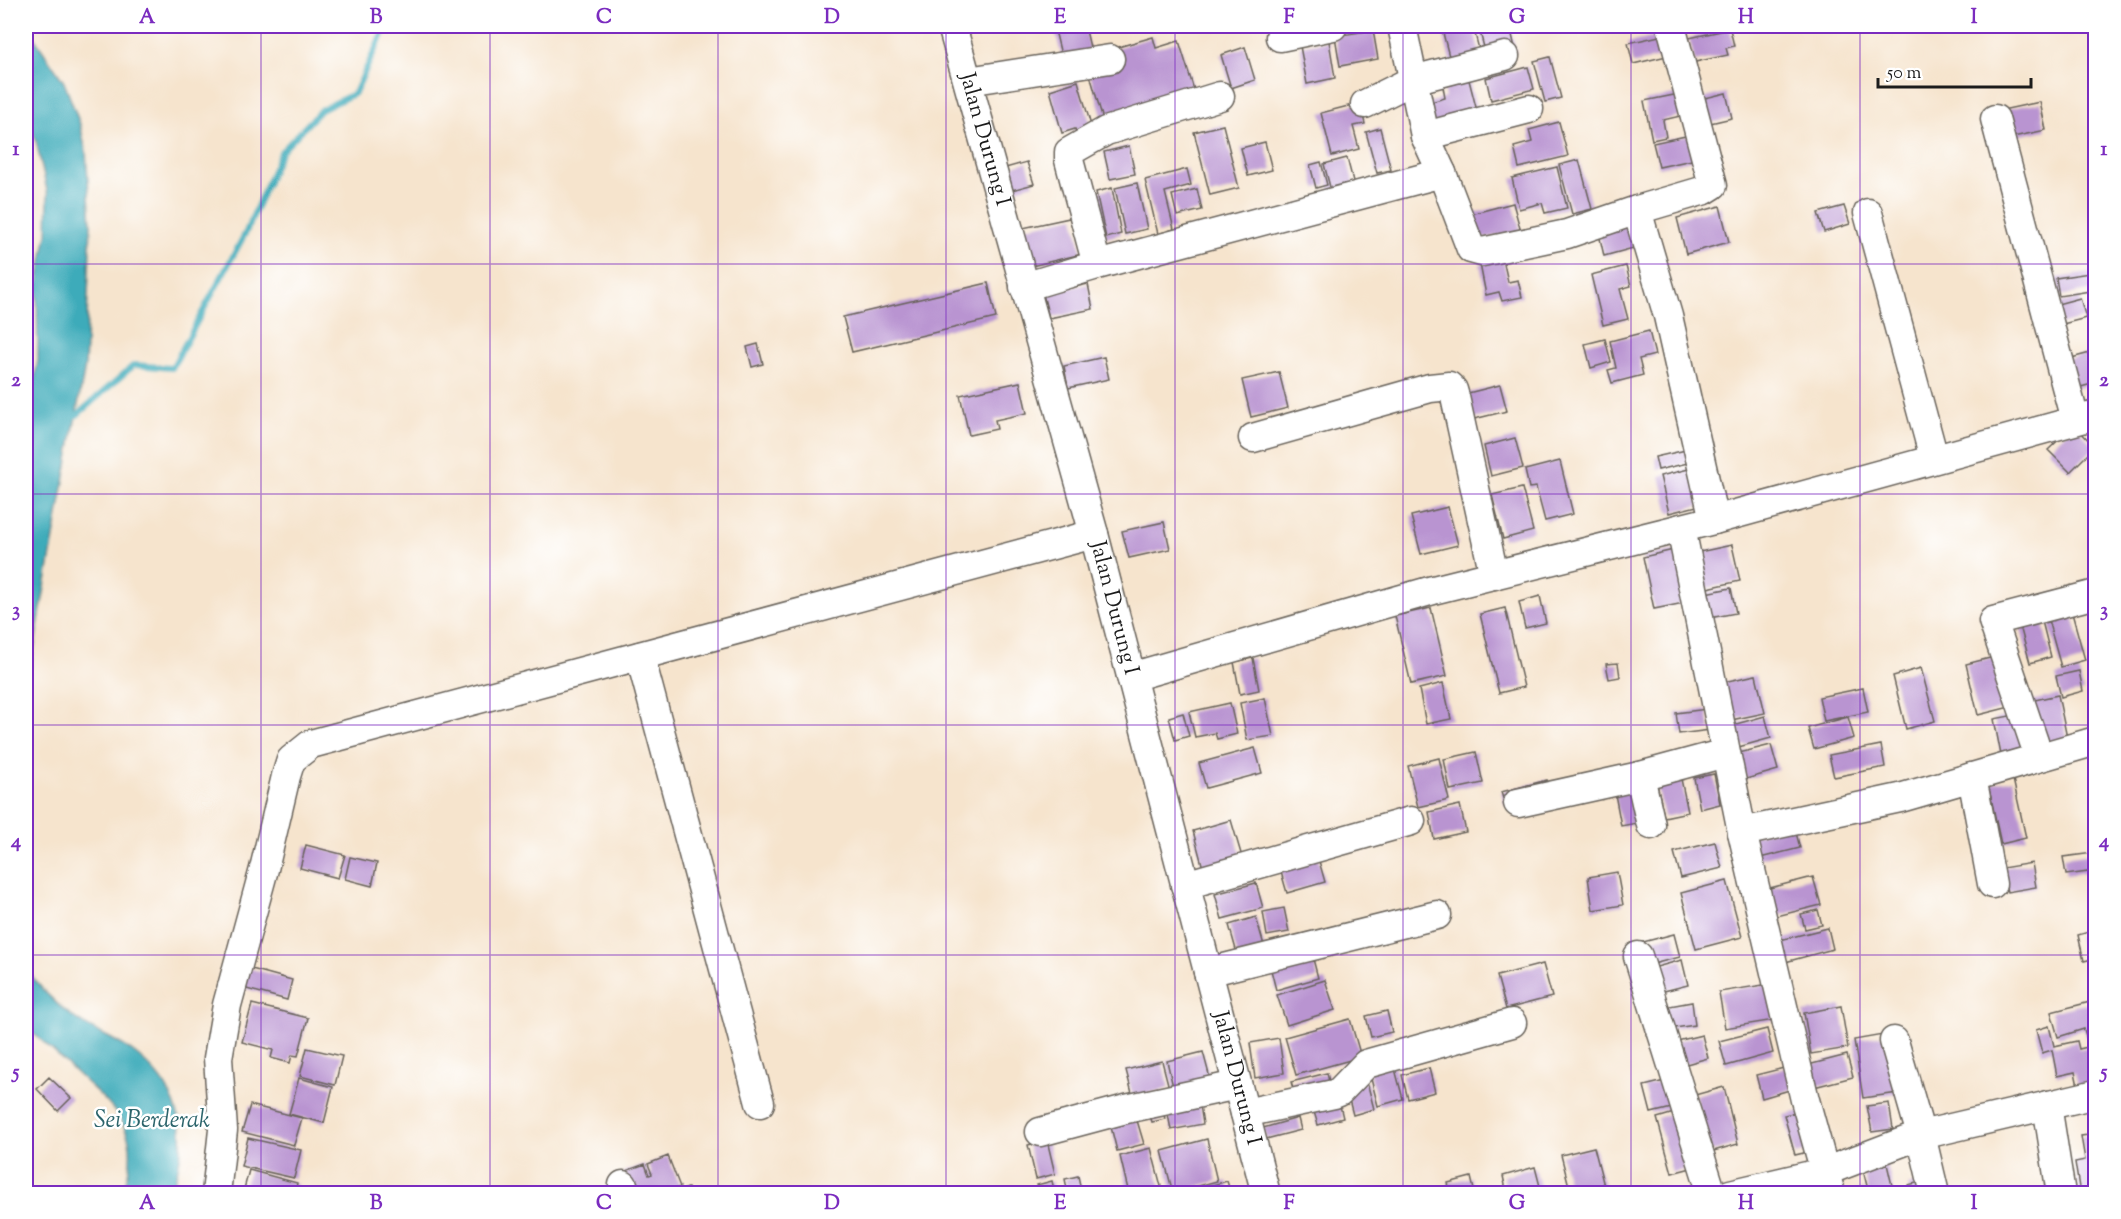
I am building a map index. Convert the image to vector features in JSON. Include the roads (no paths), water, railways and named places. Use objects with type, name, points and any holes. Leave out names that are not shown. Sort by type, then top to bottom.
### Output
[{"type":"street","name":"Jalan Durung I","points":[[952,26],[1094,534],[1266,1194]]},
{"type":"street","points":[[1280,37],[1332,26]]},
{"type":"street","points":[[1402,26],[1425,136],[1471,249],[1476,252],[1567,234],[1706,190],[1713,185],[1671,26]]},
{"type":"street","points":[[1365,104],[1413,80],[1505,56]]},
{"type":"street","points":[[968,81],[1110,59]]},
{"type":"street","points":[[1097,265],[1069,160],[1069,152],[1106,131],[1220,96]]},
{"type":"street","points":[[1425,136],[1529,109]]},
{"type":"street","points":[[1131,677],[1494,575],[1714,520],[2085,418],[1995,119]]},
{"type":"street","points":[[1024,286],[1442,173]]},
{"type":"street","points":[[1637,210],[1668,316],[1714,520]]},
{"type":"street","points":[[1868,213],[1934,458]]},
{"type":"street","points":[[1252,438],[1430,388],[1449,386],[1454,390],[1494,575]]},
{"type":"street","points":[[1680,528],[1742,832],[1827,1183]]},
{"type":"street","points":[[216,1194],[223,1130],[218,1058],[227,1005],[291,760],[311,744],[1094,534]]},
{"type":"street","points":[[2039,757],[1993,621],[2096,594]]},
{"type":"street","points":[[640,656],[760,1103]]},
{"type":"street","points":[[1742,832],[1900,798],[2096,741]]},
{"type":"street","points":[[1518,803],[1640,776],[1725,753]]},
{"type":"street","points":[[1640,776],[1651,825]]},
{"type":"street","points":[[1972,777],[1992,884]]},
{"type":"street","points":[[1185,885],[1412,821]]},
{"type":"street","points":[[1208,972],[1437,915]]},
{"type":"street","points":[[1638,956],[1712,1194]]},
{"type":"street","points":[[1245,1113],[1334,1094],[1339,1092],[1366,1064],[1512,1023]]},
{"type":"street","points":[[1894,1041],[1922,1135],[1935,1194]]},
{"type":"street","points":[[1040,1132],[1126,1109],[1237,1085]]},
{"type":"street","points":[[1730,1194],[1827,1183],[1922,1135],[2096,1094]]},
{"type":"street","points":[[2047,1105],[2061,1194]]},
{"type":"water","points":[[26,26],[64,82],[80,124],[86,151],[91,224],[85,366],[26,692],[26,427],[38,360],[37,288],[47,234],[48,195],[36,141],[26,114]]},
{"type":"water","name":"Sei Berderak","points":[[26,968],[54,1001],[73,1017],[129,1049],[146,1063],[171,1096],[178,1113],[181,1151],[170,1193],[122,1193],[130,1159],[130,1145],[126,1132],[120,1119],[100,1095],[39,1038],[26,1029]]},
{"type":"waterway","points":[[70,417],[77,415],[134,365],[172,368],[246,232],[281,152],[321,110],[355,93],[386,26]]}]
